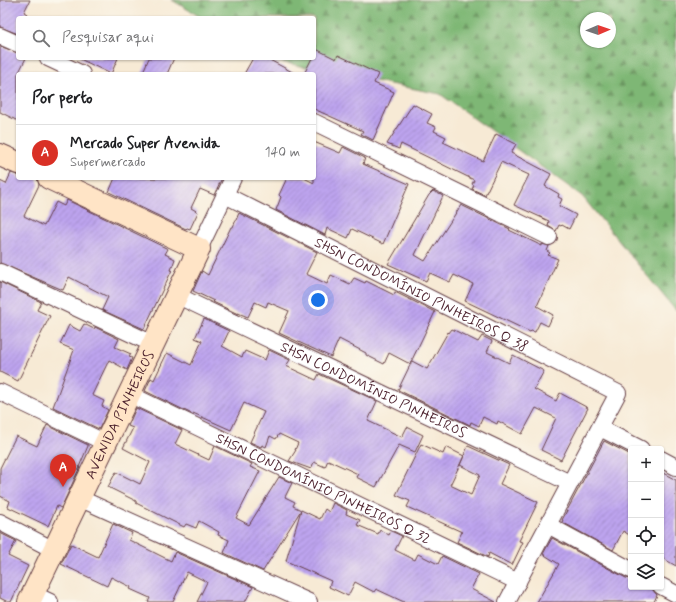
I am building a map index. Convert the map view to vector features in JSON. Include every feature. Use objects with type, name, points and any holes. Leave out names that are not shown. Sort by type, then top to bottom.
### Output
[{"type":"street","points":[[0,36],[16,43]]},
{"type":"street","points":[[52,60],[78,72]]},
{"type":"street","points":[[316,123],[549,237]]},
{"type":"street","points":[[0,155],[16,163]]},
{"type":"street","points":[[53,180],[198,249],[232,180]]},
{"type":"street","name":"SHSN CONDOMÍNIO PINHEIROS Q 38","points":[[225,196],[618,393],[600,428]]},
{"type":"street","name":"AVENIDA PINHEIROS","points":[[38,600],[54,550],[198,249]]},
{"type":"street","points":[[0,272],[153,344]]},
{"type":"street","name":"SHSN CONDOMÍNIO PINHEIROS","points":[[176,295],[570,483]]},
{"type":"street","points":[[0,392],[106,443]]},
{"type":"street","name":"SHSN CONDOMÍNIO PINHEIROS Q 32","points":[[129,394],[518,582]]},
{"type":"street","points":[[507,602],[600,428],[635,446]]},
{"type":"street","points":[[664,461],[676,467]]},
{"type":"street","points":[[79,498],[309,602]]},
{"type":"street","points":[[0,522],[54,550]]},
{"type":"street","points":[[548,525],[628,568]]},
{"type":"street","points":[[664,588],[676,594]]},
{"type":"green space","points":[[172,0],[676,0],[676,311],[582,196],[440,94],[271,60],[316,60],[316,16],[199,16]]},
{"type":"building","points":[[0,0],[30,0],[24,12],[27,14],[26,16],[16,16],[16,33],[0,27]]},
{"type":"building","points":[[0,46],[16,52],[16,60],[25,60],[19,72],[16,72],[16,120],[0,112]]},
{"type":"building","points":[[316,49],[336,59],[338,55],[378,74],[374,83],[394,92],[373,140],[361,134],[363,131],[316,110],[316,72],[305,72],[311,60],[316,60]]},
{"type":"building","points":[[82,60],[117,60],[112,72],[107,72]]},
{"type":"building","points":[[148,60],[173,60],[168,72],[143,72]]},
{"type":"building","points":[[252,60],[270,60],[292,72],[245,72]]},
{"type":"building","points":[[413,104],[432,114],[427,123],[436,127],[434,131],[446,137],[443,142],[483,161],[496,134],[516,144],[511,153],[551,174],[545,186],[559,194],[558,197],[562,199],[559,206],[576,215],[569,229],[559,225],[556,231],[548,226],[549,221],[514,205],[529,175],[501,162],[485,195],[472,189],[474,180],[401,144],[399,149],[387,144]]},
{"type":"building","points":[[316,143],[340,153],[343,147],[365,158],[363,164],[409,184],[383,244],[352,229],[348,238],[327,228],[325,235],[276,210],[281,197],[279,195],[286,180],[308,180],[314,183],[314,180],[316,180]]},
{"type":"building","points":[[11,173],[16,174],[16,180],[38,180],[39,185],[24,216],[44,226],[56,202],[64,206],[67,200],[168,249],[165,254],[175,259],[172,270],[144,329],[102,310],[108,297],[69,277],[63,290],[0,263],[0,181],[6,184]]},
{"type":"building","points":[[114,180],[221,180],[214,195],[200,189],[191,208],[198,212],[190,229],[186,229],[109,192]]},
{"type":"building","points":[[433,191],[443,196],[415,255],[425,261],[461,205],[542,246],[542,244],[549,246],[547,251],[550,253],[548,255],[558,259],[537,306],[553,315],[548,326],[540,322],[535,332],[530,332],[465,301],[473,284],[454,275],[450,282],[430,273],[426,281],[388,264],[429,195]]},
{"type":"building","points":[[239,213],[317,252],[306,274],[327,284],[331,275],[350,284],[354,278],[365,283],[366,281],[394,295],[395,292],[435,312],[410,364],[389,353],[384,364],[339,339],[331,357],[279,333],[289,311],[268,302],[266,307],[255,302],[248,317],[238,314],[193,291],[202,271],[208,275]]},
{"type":"building","points":[[0,282],[41,302],[37,310],[50,316],[18,381],[0,372]]},
{"type":"building","points":[[204,319],[229,331],[222,346],[242,357],[245,351],[265,360],[269,350],[290,360],[286,366],[316,380],[319,374],[377,401],[368,421],[402,437],[407,427],[423,435],[415,452],[399,445],[376,487],[356,477],[358,474],[328,460],[325,467],[314,462],[311,469],[289,461],[296,450],[298,443],[279,434],[276,439],[270,436],[266,447],[262,445],[261,447],[250,442],[264,412],[244,403],[231,430],[193,413],[192,414],[145,391],[151,378],[154,380],[167,353],[191,365],[202,341],[195,338]]},
{"type":"building","points":[[84,324],[94,329],[95,327],[119,339],[115,347],[131,354],[129,357],[132,358],[127,370],[109,360],[92,395],[104,401],[102,406],[108,410],[99,429],[53,407],[74,350],[60,344],[69,325],[80,331]]},
{"type":"building","points":[[452,329],[478,342],[482,336],[492,341],[487,352],[509,363],[513,355],[544,371],[534,389],[556,401],[560,393],[588,408],[561,460],[541,450],[556,418],[536,408],[522,434],[498,421],[497,424],[483,417],[479,426],[471,422],[470,425],[398,390],[412,361],[427,369],[448,332],[449,333]]},
{"type":"building","points":[[136,408],[182,430],[175,444],[209,460],[215,446],[252,464],[250,467],[260,471],[236,518],[249,525],[279,477],[292,483],[285,497],[295,502],[293,506],[301,510],[263,571],[224,553],[229,540],[218,535],[219,532],[199,521],[196,528],[186,524],[184,527],[108,487],[116,472],[140,484],[150,462],[123,448],[133,428],[128,426]]},
{"type":"building","points":[[47,425],[88,445],[80,467],[61,508],[57,506],[48,526],[8,507],[10,501],[0,496],[0,468],[16,436],[37,446]]},
{"type":"building","points":[[604,441],[628,453],[628,534],[623,531],[613,550],[562,522]]},
{"type":"building","points":[[421,444],[443,454],[446,447],[464,456],[468,446],[509,465],[500,484],[538,502],[519,541],[523,542],[512,565],[489,553],[488,557],[457,542],[462,532],[407,507],[410,501],[396,495]],"holes":[[[462,459],[460,465],[480,475],[471,495],[450,485]]]},
{"type":"building","points":[[664,474],[676,480],[676,566],[664,559]]},
{"type":"building","points":[[333,503],[347,510],[346,514],[360,520],[357,525],[378,534],[380,530],[389,535],[391,531],[402,536],[395,550],[415,560],[418,554],[438,564],[442,556],[479,574],[471,589],[496,602],[404,602],[376,589],[374,592],[355,582],[348,596],[329,587],[331,581],[286,561],[301,510],[320,519],[325,509],[329,512]]},
{"type":"building","points":[[113,524],[132,533],[129,540],[171,561],[175,552],[253,587],[245,602],[197,602],[207,582],[187,572],[173,602],[148,602],[150,598],[130,589],[131,587],[111,577],[107,586],[61,564],[71,544],[98,557]]},
{"type":"building","points":[[0,533],[16,541],[8,556],[28,566],[11,602],[0,598]]},
{"type":"building","points":[[552,538],[628,578],[628,590],[653,590],[657,595],[654,602],[537,602],[559,564],[543,554]]},
{"type":"place","name":"Mercado Super Avenida","points":[[63,487]]}]
